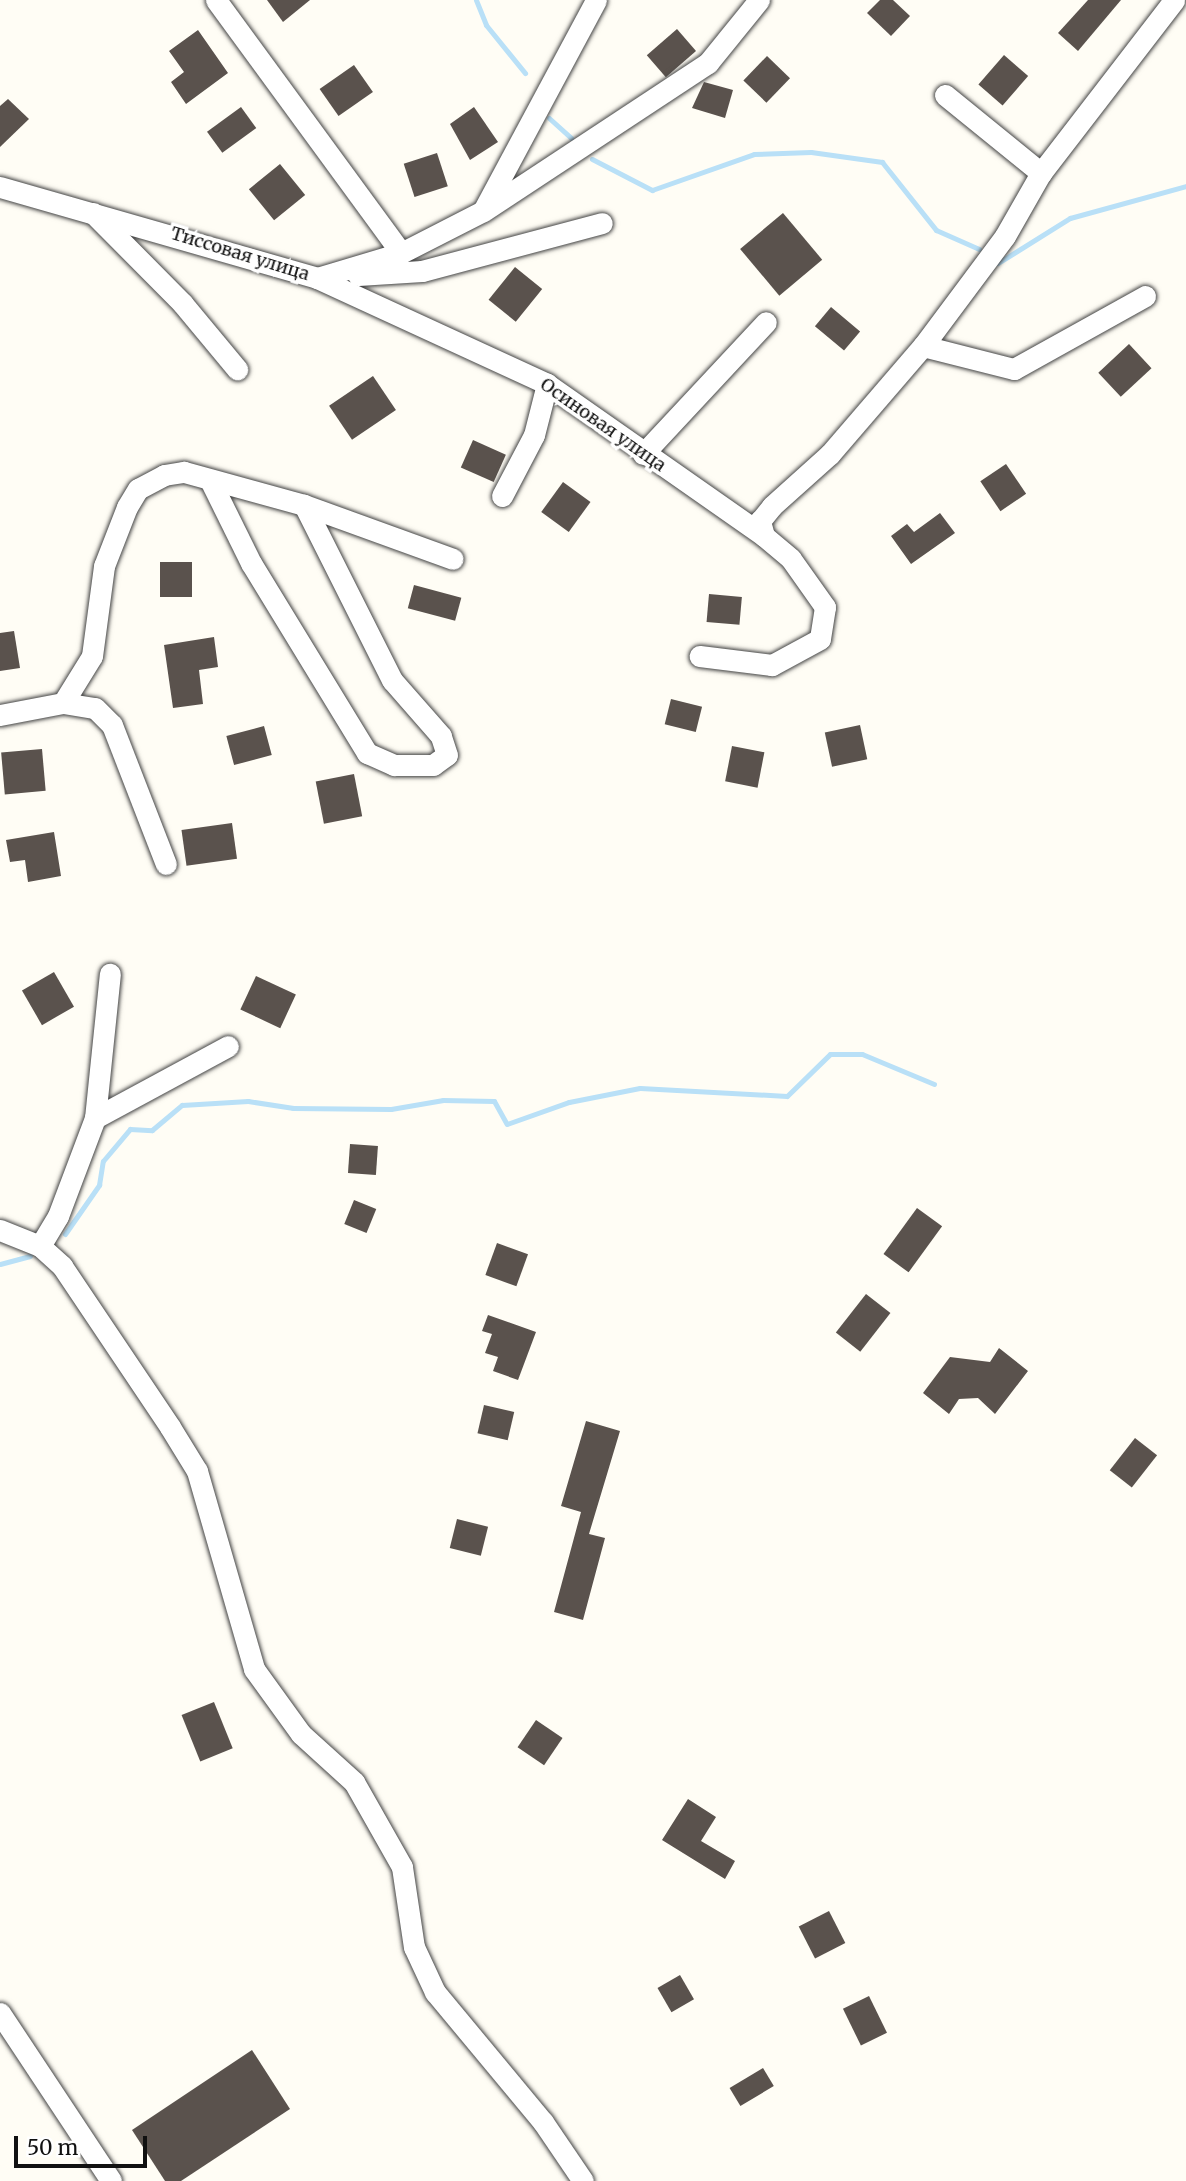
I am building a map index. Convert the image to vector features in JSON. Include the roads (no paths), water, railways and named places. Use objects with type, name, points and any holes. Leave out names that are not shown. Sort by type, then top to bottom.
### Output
[{"type":"street","points":[[216,0],[401,253]]},
{"type":"street","points":[[483,211],[596,0]]},
{"type":"street","name":"Тиссовая улица","points":[[0,187],[317,278],[401,253],[483,211],[708,63],[759,0]]},
{"type":"street","points":[[764,536],[761,521],[772,506],[830,454],[923,346],[1005,236],[1041,173],[1174,0]]},
{"type":"street","points":[[945,95],[1041,173]]},
{"type":"street","points":[[92,212],[183,304],[237,369]]},
{"type":"street","points":[[317,278],[422,271],[602,223]]},
{"type":"street","name":"Осиновая улица","points":[[317,278],[547,384],[643,454],[764,536],[791,559],[825,607],[820,639],[772,665],[700,656]]},
{"type":"street","points":[[923,346],[1014,369],[1146,296]]},
{"type":"street","points":[[643,454],[766,322]]},
{"type":"street","points":[[502,496],[534,435],[547,384]]},
{"type":"street","points":[[63,703],[92,656],[104,566],[138,489],[184,472],[304,505],[453,559]]},
{"type":"street","points":[[210,480],[251,563],[367,753],[394,765],[433,765],[447,755],[441,736],[392,680],[304,505]]},
{"type":"street","points":[[0,715],[63,703],[95,708],[112,725],[166,864]]},
{"type":"street","points":[[40,1247],[58,1216],[95,1118],[110,974]]},
{"type":"street","points":[[95,1118],[228,1046]]},
{"type":"street","points":[[0,1230],[40,1247],[62,1266],[111,1335],[197,1471],[254,1669],[301,1734],[354,1782],[402,1867],[414,1947],[435,1992],[543,2122],[583,2181]]},
{"type":"street","points":[[0,2013],[111,2181]]},
{"type":"waterway","points":[[476,0],[486,25],[525,73]]},
{"type":"waterway","points":[[549,118],[571,138]]},
{"type":"waterway","points":[[592,159],[652,190],[754,154],[811,152],[882,162],[936,230],[979,249]]},
{"type":"waterway","points":[[998,263],[1070,218],[1186,186]]},
{"type":"waterway","points":[[65,1234],[99,1185],[103,1161],[130,1129],[152,1130],[182,1105],[248,1101],[293,1108],[391,1109],[443,1100],[494,1101],[507,1124],[569,1102],[640,1088],[787,1096],[830,1054],[862,1054],[934,1084]]},
{"type":"waterway","points":[[0,1264],[30,1256]]}]
